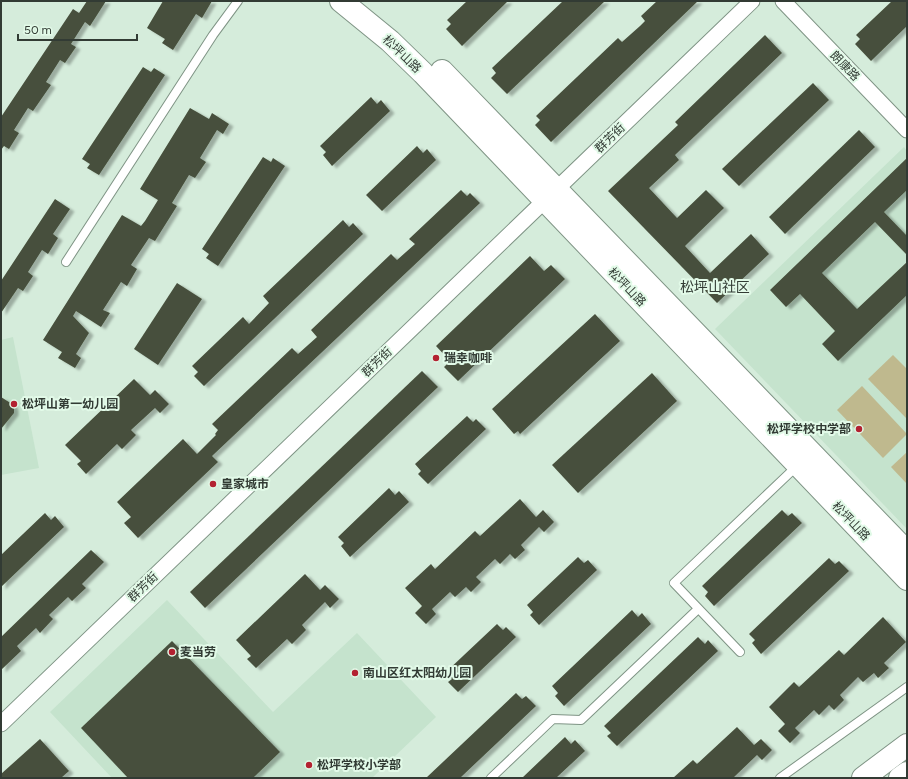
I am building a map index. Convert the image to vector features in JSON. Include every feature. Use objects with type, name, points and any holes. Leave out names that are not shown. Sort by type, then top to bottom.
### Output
[{"type":"street","name":"松坪山路","points":[[342,1],[390,41],[551,195]]},
{"type":"street","name":"松坪山路","points":[[366,1],[402,32],[436,65],[551,195],[804,458],[907,579]]},
{"type":"street","name":"群芳街","points":[[1,724],[752,1]]},
{"type":"street","name":"朗康路","points":[[783,1],[907,130]]},
{"type":"street","name":"松坪山路","points":[[804,458],[907,552]]},
{"type":"street","points":[[863,778],[907,745]]},
{"type":"street","points":[[900,778],[907,773]]},
{"type":"lane","points":[[66,262],[213,35],[238,1]]},
{"type":"lane","points":[[740,652],[674,584],[804,458]]},
{"type":"lane","points":[[491,778],[553,719],[581,720],[698,609]]},
{"type":"lane","points":[[780,778],[907,687]]},
{"type":"shaded area","name":"松坪学校中学部","points":[[904,147],[907,151],[907,529],[715,329]]},
{"type":"shaded area","name":"松坪山第一幼儿园","points":[[13,337],[39,468],[1,475],[1,340]]},
{"type":"shaded area","points":[[893,355],[907,369],[907,419],[868,379]]},
{"type":"shaded area","points":[[862,386],[907,434],[883,458],[837,410]]},
{"type":"shaded area","points":[[907,452],[907,484],[891,467]]},
{"type":"shaded area","points":[[167,600],[273,712],[357,633],[436,717],[372,778],[112,778],[50,712]]},
{"type":"building","points":[[87,1],[106,1],[90,26],[85,22],[71,44],[76,47],[65,63],[60,60],[46,82],[51,85],[33,111],[28,108],[14,130],[19,133],[9,149],[4,146],[1,150],[1,117],[73,9],[79,13]]},
{"type":"building","points":[[163,1],[212,1],[202,18],[196,14],[173,50],[162,43],[165,39],[147,28]]},
{"type":"building","points":[[467,1],[508,1],[462,46],[446,29],[451,24],[447,20]]},
{"type":"building","points":[[563,1],[605,1],[507,94],[491,78],[496,73],[492,68]]},
{"type":"building","points":[[657,1],[698,1],[551,142],[535,125],[540,120],[536,116],[618,38],[622,42],[640,26],[645,21],[641,16]]},
{"type":"building","points":[[892,1],[907,1],[907,26],[871,61],[855,44],[860,39],[856,35]]},
{"type":"building","points":[[765,35],[782,53],[675,155],[679,160],[649,188],[677,218],[706,190],[724,208],[685,246],[710,273],[751,234],[769,254],[717,303],[608,191],[678,125],[675,122]]},
{"type":"building","points":[[143,67],[151,72],[154,68],[165,75],[99,175],[87,168],[90,164],[82,159]]},
{"type":"building","points":[[813,83],[829,100],[739,186],[722,169]]},
{"type":"building","points":[[371,97],[377,104],[381,100],[390,111],[332,166],[323,155],[326,152],[320,146]]},
{"type":"building","points":[[190,108],[209,119],[212,113],[229,124],[223,134],[217,130],[200,158],[206,162],[195,178],[189,175],[172,203],[177,206],[155,241],[149,238],[131,265],[137,269],[127,286],[121,282],[103,310],[110,313],[101,327],[76,311],[73,316],[89,333],[76,354],[81,358],[75,368],[58,358],[62,352],[43,340],[122,215],[141,226],[145,221],[158,200],[140,189]]},
{"type":"building","points":[[859,130],[875,147],[785,234],[769,217]]},
{"type":"building","points":[[417,146],[423,153],[427,149],[436,160],[382,211],[366,195]]},
{"type":"building","points":[[263,157],[271,162],[273,158],[285,166],[218,266],[206,258],[209,254],[202,249]]},
{"type":"building","points":[[907,158],[907,190],[884,212],[907,236],[907,255],[875,222],[822,273],[857,309],[907,262],[907,295],[838,361],[822,344],[835,331],[800,294],[786,307],[770,290]]},
{"type":"building","points":[[461,190],[467,196],[470,193],[480,203],[212,456],[218,462],[138,538],[124,523],[131,517],[117,502],[183,439],[197,454],[216,435],[215,434],[218,430],[212,424],[292,348],[298,354],[317,337],[311,330],[391,254],[397,260],[415,244],[409,239]]},
{"type":"building","points":[[55,199],[70,209],[53,234],[58,238],[48,254],[42,250],[28,272],[33,276],[23,291],[18,288],[1,313],[1,281]]},
{"type":"building","points":[[343,220],[349,227],[353,223],[363,234],[204,386],[194,376],[198,372],[192,366],[243,317],[249,324],[269,303],[263,296]]},
{"type":"building","points":[[530,256],[544,271],[551,265],[565,279],[458,381],[444,367],[450,361],[436,346]]},
{"type":"building","points":[[177,283],[202,299],[158,365],[134,349]]},
{"type":"building","points":[[595,314],[620,341],[520,434],[518,431],[514,434],[492,409]]},
{"type":"building","points":[[422,371],[438,387],[205,608],[190,592]]},
{"type":"building","points":[[652,373],[677,401],[578,493],[552,465]]},
{"type":"building","points":[[134,379],[150,395],[155,390],[169,404],[160,413],[155,408],[131,430],[136,435],[122,449],[117,444],[86,474],[77,464],[81,461],[65,445]]},
{"type":"building","points":[[1,397],[12,404],[14,413],[1,429]]},
{"type":"building","points":[[467,416],[473,422],[476,419],[486,429],[428,484],[418,474],[421,471],[415,464]]},
{"type":"building","points":[[389,488],[395,495],[399,491],[409,502],[350,557],[341,546],[344,543],[338,537]]},
{"type":"building","points":[[520,499],[536,517],[543,510],[554,522],[544,532],[539,527],[521,545],[525,550],[515,559],[510,554],[500,564],[495,559],[476,577],[481,582],[471,592],[466,587],[455,597],[450,592],[432,609],[436,614],[426,624],[415,613],[422,606],[405,588],[431,564],[435,569],[475,531],[480,536]]},
{"type":"building","points":[[782,510],[788,516],[792,513],[802,523],[714,606],[705,596],[708,592],[702,586]]},
{"type":"building","points":[[45,513],[51,520],[55,516],[64,527],[1,587],[1,555]]},
{"type":"building","points":[[91,550],[104,562],[82,584],[86,588],[72,601],[68,597],[49,615],[53,619],[40,633],[36,628],[17,646],[21,651],[1,670],[1,637]]},
{"type":"building","points":[[578,557],[584,563],[588,560],[597,570],[539,625],[530,615],[533,612],[527,605]]},
{"type":"building","points":[[829,558],[835,564],[839,561],[849,571],[761,654],[752,643],[755,640],[749,634]]},
{"type":"building","points":[[305,574],[320,590],[325,585],[339,599],[330,608],[325,602],[302,625],[306,630],[292,644],[287,639],[256,668],[247,659],[251,656],[236,640]]},
{"type":"building","points":[[632,610],[638,617],[642,613],[651,624],[564,706],[555,696],[558,693],[552,686]]},
{"type":"building","points":[[883,617],[906,642],[884,663],[889,668],[878,678],[874,673],[863,682],[858,677],[840,695],[844,700],[834,710],[829,705],[819,715],[814,710],[795,728],[800,733],[790,743],[778,731],[785,724],[769,707],[794,682],[799,687],[839,650],[844,655]]},
{"type":"building","points":[[497,624],[503,630],[506,627],[516,637],[458,692],[448,682],[452,679],[446,672]]},
{"type":"building","points":[[698,637],[705,644],[708,640],[718,651],[617,746],[607,736],[611,733],[604,726]]},
{"type":"building","points":[[172,641],[280,752],[253,778],[128,778],[81,728]]},
{"type":"building","points":[[516,693],[522,699],[526,696],[536,706],[460,778],[426,778]]},
{"type":"building","points":[[737,727],[754,745],[761,739],[772,750],[762,760],[757,755],[733,778],[673,778],[693,760],[697,764]]},
{"type":"building","points":[[565,737],[571,744],[575,740],[585,751],[556,778],[522,778]]},
{"type":"building","points":[[40,739],[69,771],[61,778],[1,778],[1,774]]},
{"type":"place","name":"瑞幸咖啡","points":[[436,358]]},
{"type":"place","name":"松坪山第一幼儿园","points":[[14,404]]},
{"type":"place","name":"松坪学校中学部","points":[[859,429]]},
{"type":"place","name":"皇家城市","points":[[213,484]]},
{"type":"place","name":"麦当劳","points":[[172,652]]},
{"type":"place","name":"南山区红太阳幼儿园","points":[[355,673]]},
{"type":"place","name":"松坪学校小学部","points":[[309,765]]},
{"type":"district","name":"松坪山社区","points":[[715,287]]}]
